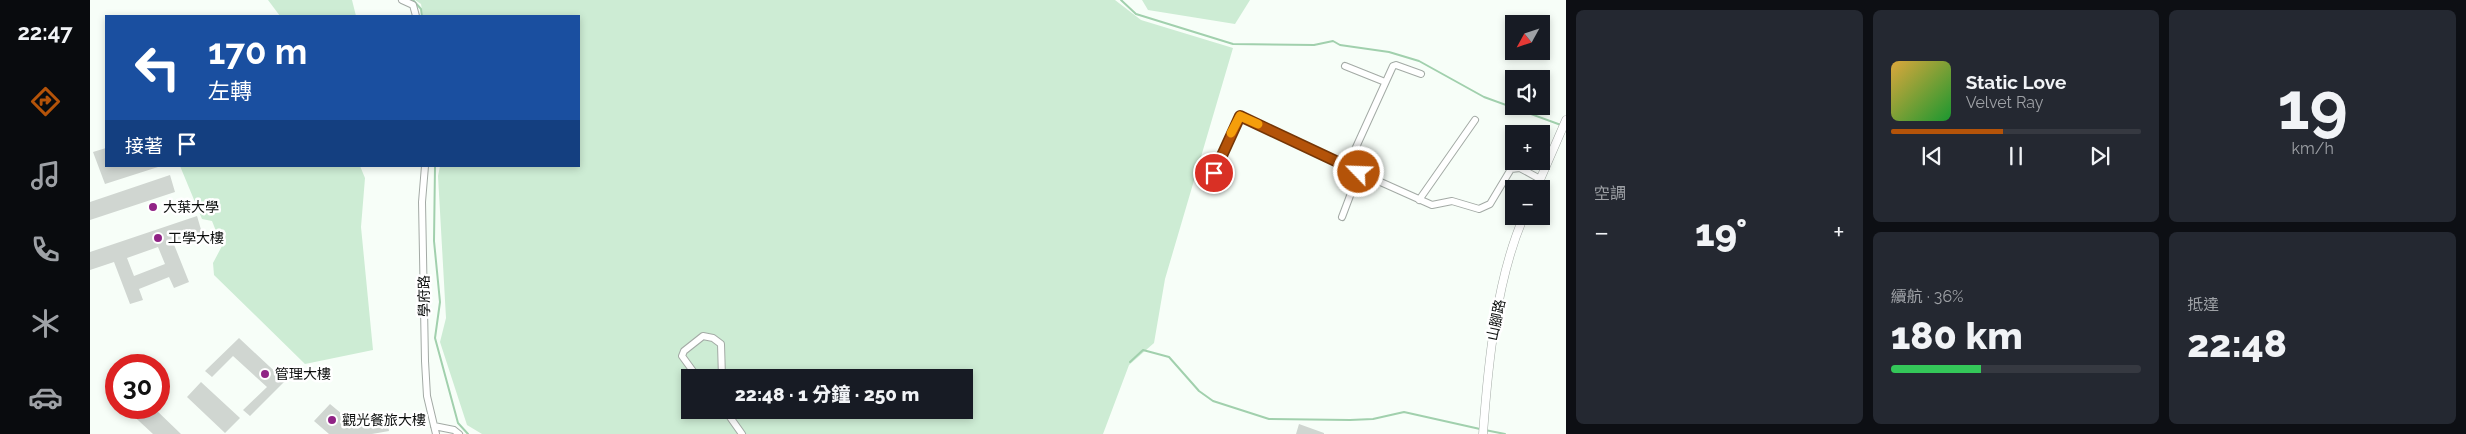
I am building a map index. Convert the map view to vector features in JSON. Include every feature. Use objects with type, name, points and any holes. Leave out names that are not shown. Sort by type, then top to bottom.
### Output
[{"type":"main road","points":[[1540,179],[1566,121]]},
{"type":"main road","name":"山腳路","points":[[1483,431],[1490,347],[1512,245],[1520,225]]},
{"type":"street","points":[[402,0],[413,5],[416,15]]},
{"type":"street","points":[[1347,167],[1393,66],[1396,65],[1421,74]]},
{"type":"street","points":[[1345,66],[1385,82]]},
{"type":"street","points":[[1214,173],[1240,116],[1347,167],[1419,200],[1432,204],[1452,201],[1480,209],[1494,201],[1507,173],[1511,169],[1520,168],[1540,179]]},
{"type":"street","points":[[1419,200],[1475,120]]},
{"type":"street","name":"學府路","points":[[425,167],[422,202],[425,361],[427,396],[435,430]]},
{"type":"street","points":[[1342,217],[1359,172]]},
{"type":"street","points":[[691,369],[682,356],[684,351],[703,336],[713,338],[721,344],[722,369]]},
{"type":"street","points":[[731,419],[742,434]]},
{"type":"street","points":[[435,430],[454,434]]},
{"type":"street","points":[[435,430],[454,430],[459,434]]},
{"type":"green space","points":[[268,0],[352,0],[356,15],[279,15]]},
{"type":"green space","points":[[415,0],[1115,0],[1141,20],[1233,48],[1165,279],[1154,343],[1129,365],[1103,434],[482,434],[467,425],[440,342],[446,318],[438,176],[440,167],[580,167],[580,15],[423,15],[421,4]]},
{"type":"green space","points":[[1142,0],[1250,0],[1235,24],[1148,10]]},
{"type":"green space","points":[[180,167],[360,167],[365,178],[361,227],[373,350],[305,364],[214,275],[213,263],[222,246],[212,221],[202,219]]},
{"type":"building","points":[[105,148],[105,167],[158,167],[105,184],[93,152]]},
{"type":"building","points":[[170,175],[175,192],[90,220],[90,202]]},
{"type":"building","points":[[197,216],[202,233],[173,242],[189,282],[174,288],[169,277],[139,289],[143,300],[130,304],[114,262],[90,270],[90,252]],"holes":[[[158,247],[165,264],[134,276],[127,258]]]},
{"type":"building","name":"管理大樓","points":[[239,338],[285,381],[250,416],[243,410],[267,387],[233,356],[212,377],[205,371]]},
{"type":"building","points":[[201,382],[240,418],[225,433],[187,397]]},
{"type":"building","name":"觀光餐旅大樓","points":[[330,404],[354,424],[387,418],[389,431],[372,434],[329,434],[314,421]]},
{"type":"building","points":[[137,419],[165,419],[181,434],[153,434]]},
{"type":"building","points":[[1299,424],[1324,433],[1324,434],[1296,434]]},
{"type":"waterway","points":[[413,0],[421,9],[422,15]]},
{"type":"waterway","points":[[1121,0],[1136,14],[1233,44],[1314,45],[1333,41],[1340,45],[1389,52],[1419,61],[1484,97],[1561,125]]},
{"type":"waterway","points":[[435,167],[434,241],[440,302],[435,338],[458,423],[468,434]]},
{"type":"waterway","points":[[1130,362],[1143,350],[1169,357],[1199,391],[1213,401],[1269,419],[1373,419],[1404,412],[1480,429]]},
{"type":"waterway","points":[[1485,430],[1505,434]]},
{"type":"slow traffic","points":[[1231,133],[1240,116],[1258,124]]},
{"type":"place","name":"大葉大學","points":[[153,207]]},
{"type":"place","name":"工學大樓","points":[[158,238]]},
{"type":"place","name":"管理大樓","points":[[265,374]]},
{"type":"place","name":"觀光餐旅大樓","points":[[332,420]]},
{"type":"route","points":[[1214,173],[1240,116],[1359,172]]}]
